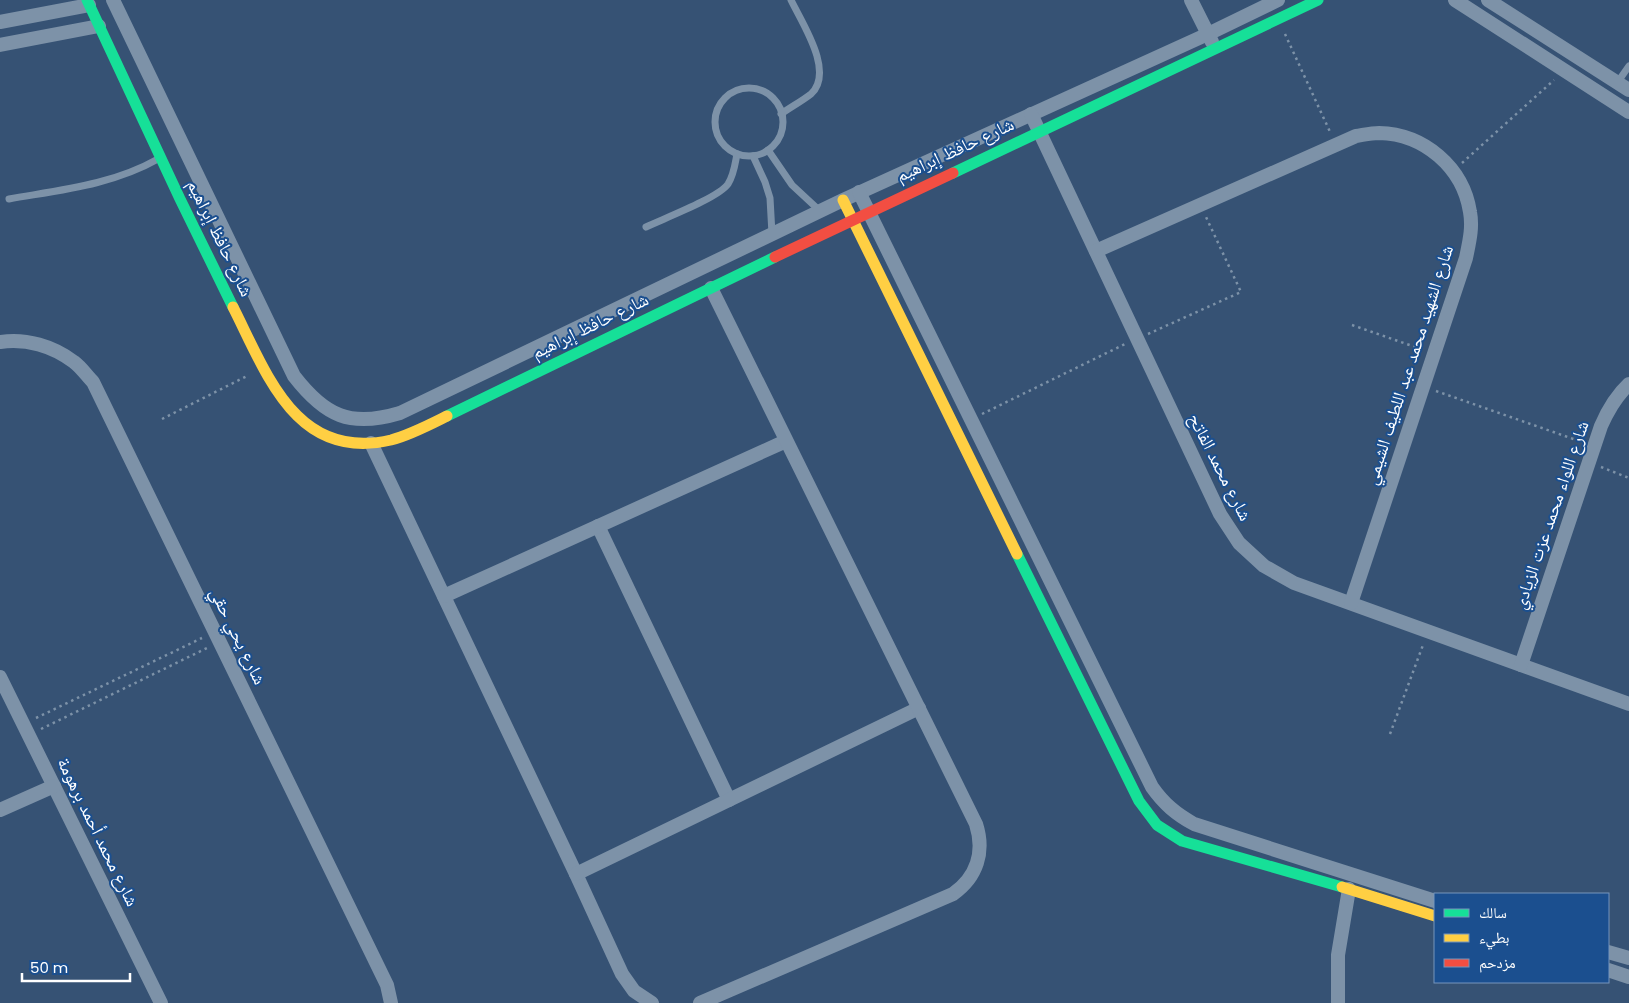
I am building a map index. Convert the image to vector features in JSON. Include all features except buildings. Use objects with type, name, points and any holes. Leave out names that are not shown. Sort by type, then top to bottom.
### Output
[{"type":"street","name":"شارع حافظ إبراهيم","points":[[113,0],[294,376],[320,405],[338,414],[357,420],[379,420],[400,413],[860,192],[1208,34],[1278,0]]},
{"type":"street","points":[[1191,0],[1215,50]]},
{"type":"street","name":"شارع حافظ إبراهيم","points":[[88,2],[219,281],[281,396],[291,409],[309,426],[332,438],[356,443],[371,443],[405,435],[853,218],[1215,50],[1318,0]]},
{"type":"street","points":[[1455,0],[1629,112]]},
{"type":"street","points":[[1488,0],[1623,87]]},
{"type":"street","points":[[0,22],[88,2]]},
{"type":"street","points":[[0,45],[99,26]]},
{"type":"street","name":"شارع محمد الفاتح","points":[[1031,114],[1220,514],[1238,543],[1264,566],[1294,583],[1629,704]]},
{"type":"street","name":"شارع الشهيد محمد عبد اللطيف الشيمي","points":[[1096,251],[1356,136],[1378,133],[1399,135],[1420,143],[1439,155],[1454,171],[1464,191],[1470,213],[1471,236],[1466,258],[1350,603]]},
{"type":"street","points":[[860,192],[1152,788],[1163,803],[1177,815],[1194,824],[1434,901]]},
{"type":"street","points":[[843,200],[1147,814],[1169,834],[1182,841],[1434,916]]},
{"type":"street","points":[[219,281],[241,269]]},
{"type":"street","points":[[700,1003],[954,894],[968,881],[978,863],[980,843],[976,824],[711,288]]},
{"type":"street","name":"شارع يحي حقي","points":[[0,342],[28,342],[53,349],[75,363],[93,382],[387,985],[391,1003]]},
{"type":"street","points":[[534,349],[543,369]]},
{"type":"street","name":"شارع اللواء محمد عزت الزيادي","points":[[1520,665],[1588,462],[1608,409],[1619,393],[1629,384]]},
{"type":"street","points":[[444,596],[786,441]]},
{"type":"street","points":[[371,443],[622,974],[634,991],[652,1003]]},
{"type":"street","points":[[598,526],[729,800]]},
{"type":"street","name":"شارع محمد أحمد برهومة","points":[[0,678],[162,1003]]},
{"type":"street","points":[[576,874],[919,708]]},
{"type":"street","points":[[1130,782],[1146,775]]},
{"type":"street","points":[[0,810],[54,786]]},
{"type":"street","points":[[1299,875],[1304,860]]},
{"type":"street","points":[[1338,1003],[1338,955],[1349,889]]},
{"type":"street","points":[[1609,952],[1629,958]]},
{"type":"street","points":[[1609,970],[1629,977]]},
{"type":"lane","points":[[781,114],[811,93],[816,86],[820,70],[818,57],[791,0]]},
{"type":"lane","points":[[1623,87],[1629,66]]},
{"type":"lane","points":[[744,89],[760,90],[774,99],[781,114],[782,130],[779,138],[768,150],[753,156],[737,154],[724,145],[716,131],[716,115],[723,100],[736,91],[744,89]]},
{"type":"lane","points":[[768,150],[792,186],[820,211]]},
{"type":"lane","points":[[646,227],[718,194],[729,182],[737,154]]},
{"type":"lane","points":[[753,156],[770,198],[772,234]]},
{"type":"lane","points":[[8,199],[100,183],[141,168],[161,157]]},
{"type":"path","points":[[1278,19],[1335,144]]},
{"type":"path","points":[[1454,171],[1564,71]]},
{"type":"path","points":[[971,419],[1137,339],[1241,292],[1200,204]]},
{"type":"path","points":[[1352,325],[1433,353]]},
{"type":"path","points":[[162,419],[264,367]]},
{"type":"path","points":[[1422,386],[1594,446]]},
{"type":"path","points":[[1588,462],[1629,478]]},
{"type":"path","points":[[1390,734],[1428,632]]},
{"type":"path","points":[[26,729],[217,636]]},
{"type":"path","points":[[26,729],[217,636]]},
{"type":"traffic: fast","points":[[87,0],[233,307]]},
{"type":"traffic: fast","points":[[953,173],[1318,0]]},
{"type":"traffic: fast","points":[[447,416],[775,257]]},
{"type":"traffic: fast","points":[[1017,554],[1139,801],[1157,825],[1182,841],[1342,887]]},
{"type":"traffic: slow","points":[[843,200],[1017,554]]},
{"type":"traffic: slow","points":[[233,307],[259,359],[289,407],[308,425],[331,438],[358,443],[391,440],[412,433],[447,416]]},
{"type":"traffic: slow","points":[[1342,887],[1434,916]]},
{"type":"traffic: jam","points":[[775,257],[953,173]]}]
